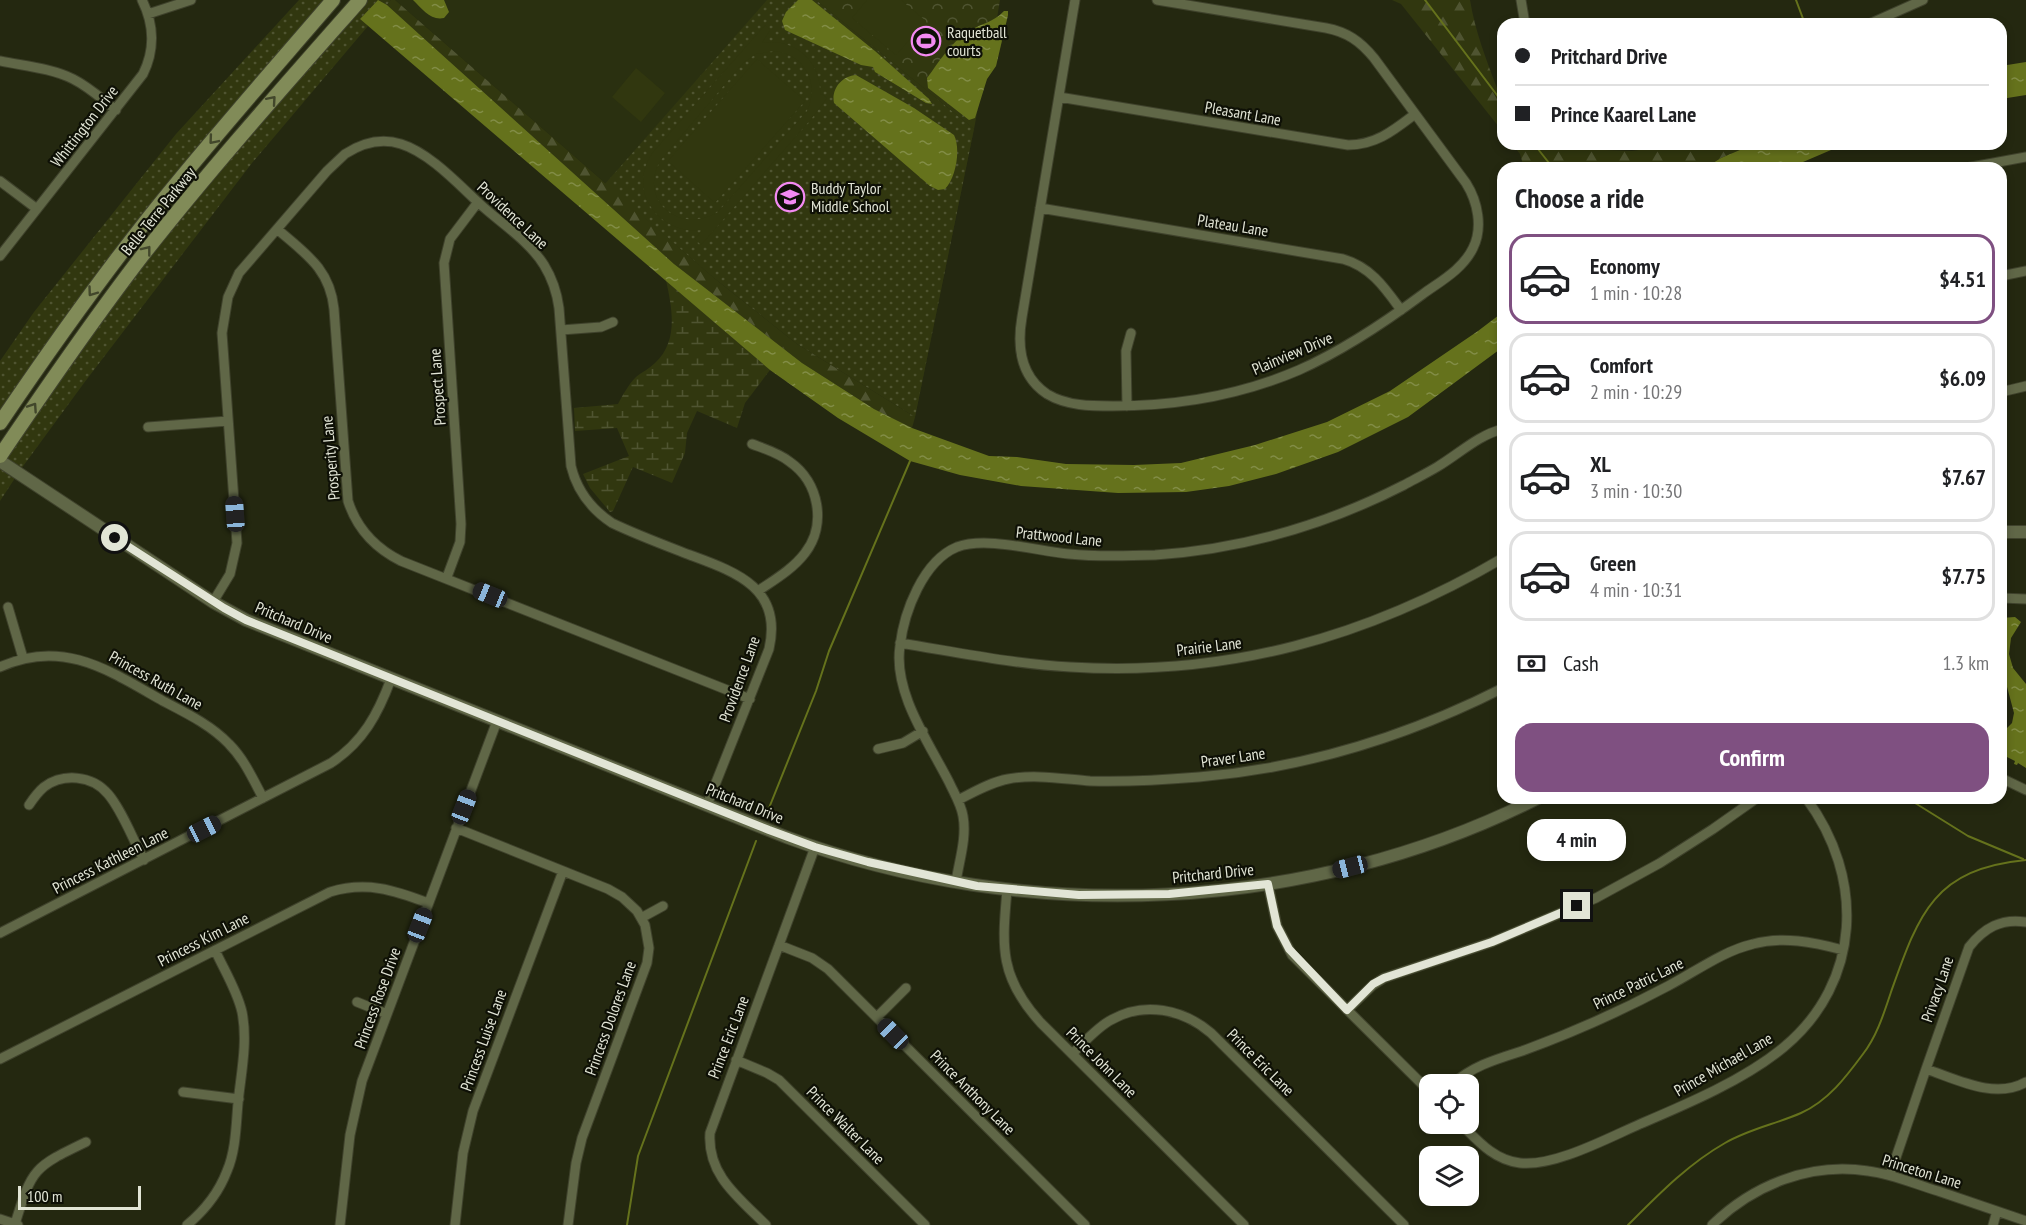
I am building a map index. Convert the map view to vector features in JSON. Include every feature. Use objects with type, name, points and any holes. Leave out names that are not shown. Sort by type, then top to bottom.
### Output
[{"type":"main road","name":"Belle Terre Parkway","points":[[0,423],[70,322],[150,216],[333,0]]},
{"type":"main road","name":"Belle Terre Parkway","points":[[0,456],[58,370],[154,241],[244,132],[360,0]]},
{"type":"street","name":"Whittington Drive","points":[[0,256],[139,80],[147,63],[152,40],[148,14],[142,0]]},
{"type":"street","points":[[148,14],[191,0]]},
{"type":"street","name":"Plainview Drive","points":[[1075,0],[1019,330],[1020,350],[1023,363],[1038,386],[1054,397],[1083,405],[1127,406],[1200,399],[1235,391],[1278,378],[1349,345],[1452,273],[1464,262],[1473,247],[1478,230],[1477,209],[1469,188],[1369,51],[1348,34],[1188,2],[1157,0]]},
{"type":"street","points":[[1521,0],[1524,18]]},
{"type":"street","points":[[1882,18],[1923,0]]},
{"type":"street","points":[[0,61],[68,77],[87,87],[116,110]]},
{"type":"street","name":"Pleasant Lane","points":[[1059,97],[1348,145],[1376,141],[1415,114]]},
{"type":"street","name":"Providence Lane","points":[[213,602],[230,574],[237,549],[222,333],[225,306],[231,289],[239,273],[339,159],[358,146],[373,142],[392,142],[413,149],[478,202],[530,248],[543,264],[555,291],[561,330],[569,454],[576,482],[584,497],[597,513],[612,523],[733,572],[747,580],[758,591],[768,611],[771,633],[769,649],[707,805]]},
{"type":"street","points":[[1999,162],[2026,157]]},
{"type":"street","points":[[0,181],[37,209]]},
{"type":"street","name":"Prospect Lane","points":[[447,577],[460,542],[461,524],[444,263],[450,239],[478,202]]},
{"type":"street","name":"Plateau Lane","points":[[1040,208],[1343,259],[1364,267],[1401,310]]},
{"type":"street","name":"Prosperity Lane","points":[[277,229],[315,263],[330,287],[334,309],[346,488],[353,515],[368,537],[385,552],[401,561],[447,577],[750,699]]},
{"type":"street","points":[[2007,275],[2026,271]]},
{"type":"street","points":[[561,330],[601,327],[613,322]]},
{"type":"street","points":[[1127,406],[1126,351],[1131,333]]},
{"type":"street","points":[[2007,391],[2026,386]]},
{"type":"street","points":[[148,427],[228,421]]},
{"type":"street","name":"Prattwood Lane","points":[[956,882],[964,824],[962,809],[923,731],[902,685],[898,669],[900,643],[905,623],[927,571],[939,558],[959,546],[984,543],[1071,555],[1128,556],[1183,553],[1242,544],[1302,528],[1363,505],[1436,467],[1481,438],[1497,431]]},
{"type":"street","points":[[752,444],[784,458],[802,472],[813,491],[818,512],[816,532],[807,550],[791,567],[758,591]]},
{"type":"street","name":"Pritchard Drive","points":[[0,461],[213,602],[257,625],[815,847],[956,882],[1007,890],[1079,895],[1169,894],[1268,884],[1330,872],[1405,852],[1477,826],[1525,804]]},
{"type":"street","points":[[2007,532],[2026,532]]},
{"type":"street","name":"Prairie Lane","points":[[900,643],[1000,659],[1071,667],[1143,668],[1218,662],[1304,644],[1371,623],[1449,589],[1497,561]]},
{"type":"street","points":[[2007,598],[2026,599]]},
{"type":"street","points":[[8,607],[22,658]]},
{"type":"street","name":"Princess Ruth Lane","points":[[0,667],[22,658],[59,656],[90,662],[106,669],[194,718],[230,744],[243,761],[263,798]]},
{"type":"street","name":"Princess Kathleen Lane","points":[[0,933],[323,768],[350,750],[364,734],[376,716],[391,679]]},
{"type":"street","name":"Praver Lane","points":[[958,800],[994,783],[1015,778],[1091,781],[1151,780],[1201,777],[1261,769],[1320,757],[1415,728],[1497,691]]},
{"type":"street","name":"Princess Rose Drive","points":[[340,1225],[348,1148],[362,1081],[497,721]]},
{"type":"street","points":[[878,749],[903,742],[923,731]]},
{"type":"street","points":[[28,805],[43,788],[57,780],[74,778],[92,782],[101,787],[111,798],[144,860]]},
{"type":"street","points":[[2007,781],[2026,790]]},
{"type":"street","points":[[1347,1010],[1373,984],[1384,978],[1523,930],[1629,880],[1713,830],[1749,804]]},
{"type":"street","name":"Prince Michael Lane","points":[[1472,1134],[1495,1155],[1517,1163],[1532,1164],[1557,1158],[1670,1112],[1745,1073],[1785,1046],[1806,1024],[1822,1002],[1836,973],[1843,950],[1847,912],[1842,872],[1829,833],[1810,804]]},
{"type":"street","points":[[456,828],[615,892],[631,905],[641,918],[663,906]]},
{"type":"street","name":"Prince Eric Lane","points":[[766,1225],[720,1178],[711,1152],[711,1128],[815,847]]},
{"type":"street","name":"Princess Luise Lane","points":[[455,1225],[462,1163],[473,1111],[563,871]]},
{"type":"street","points":[[1268,884],[1277,926],[1289,949],[1419,1081]]},
{"type":"street","name":"Princess Kim Lane","points":[[0,1059],[316,898],[345,888],[367,886],[387,888],[428,903]]},
{"type":"street","name":"Prince John Lane","points":[[1007,890],[1004,957],[1020,997],[1072,1054],[1244,1225]]},
{"type":"street","name":"Princess Dolores Lane","points":[[568,1225],[576,1163],[582,1138],[647,963],[648,942],[641,918]]},
{"type":"street","name":"Privacy Lane","points":[[1890,1175],[1969,947],[1982,933],[1993,926],[2013,921],[2026,922]]},
{"type":"street","name":"Prince Patric Lane","points":[[1466,1074],[1473,1069],[1564,1035],[1622,1009],[1746,945],[1792,940],[1843,950]]},
{"type":"street","name":"Prince Anthony Lane","points":[[779,945],[822,964],[1085,1225]]},
{"type":"street","points":[[187,1225],[211,1200],[227,1172],[233,1148],[239,1099],[244,1046],[242,1011],[215,950]]},
{"type":"street","points":[[877,1017],[906,987]]},
{"type":"street","points":[[357,1002],[387,1014]]},
{"type":"street","name":"Prince Eric Lane","points":[[1072,1054],[1104,1024],[1129,1013],[1157,1010],[1172,1012],[1191,1019],[1211,1033],[1404,1225]]},
{"type":"street","name":"Prince Walter Lane","points":[[736,1060],[762,1070],[779,1080],[925,1225]]},
{"type":"street","points":[[1926,1069],[1991,1089],[2008,1089],[2026,1082]]},
{"type":"street","points":[[183,1092],[239,1099]]},
{"type":"street","points":[[0,1219],[17,1224],[26,1188],[36,1171],[50,1160],[86,1142]]},
{"type":"street","name":"Princeton Lane","points":[[1712,1225],[1751,1194],[1791,1177],[1821,1170],[1844,1169],[1866,1170],[1890,1175],[2026,1221]]},
{"type":"street","points":[[1993,1225],[1997,1211]]},
{"type":"shaded area","name":"Buddy Taylor Middle School","points":[[395,0],[816,0],[974,129],[915,417],[714,278]]},
{"type":"green space","points":[[299,0],[327,0],[0,414],[0,361],[34,312],[176,134]]},
{"type":"green space","points":[[364,0],[391,0],[387,5],[377,1],[360,19],[368,26],[252,163],[84,383],[0,501],[0,464],[67,364],[179,217]]},
{"type":"green space","points":[[391,0],[395,0],[714,278],[797,344],[915,417],[912,428],[874,409],[802,363],[674,264],[387,5]]},
{"type":"green space","name":"Buddy Taylor Middle School","points":[[767,0],[816,0],[974,129],[915,417],[797,344],[714,278],[605,184]]},
{"type":"green space","points":[[816,0],[1000,0],[997,18],[1006,11],[1008,15],[996,66],[987,79],[980,97],[974,129]]},
{"type":"green space","points":[[867,0],[901,0],[926,21],[896,55],[852,18]]},
{"type":"green space","points":[[1392,0],[1470,0],[1478,34],[1497,88],[1497,124],[1401,4]]},
{"type":"green space","points":[[765,25],[770,30],[762,43],[785,44],[804,54],[816,72],[820,95],[827,98],[701,245],[695,239],[702,230],[686,230],[672,225],[651,207],[645,194],[643,180],[646,166],[654,151]],"holes":[[[774,51],[785,53],[801,64],[807,72],[812,91],[807,111],[718,212],[704,218],[690,219],[677,217],[666,210],[654,189],[660,161],[743,63],[756,54]]]},
{"type":"green space","points":[[757,59],[805,101],[715,203],[668,161]]},
{"type":"green space","points":[[636,68],[665,93],[641,122],[612,97]]},
{"type":"green space","points":[[1517,150],[1740,150],[1715,162],[1522,162]]},
{"type":"green space","points":[[666,280],[770,370],[745,403],[737,428],[697,411],[687,433],[685,453],[672,483],[633,467],[613,511],[610,512],[590,488],[583,474],[629,456],[617,428],[575,431],[574,408],[618,404],[633,380],[663,354],[668,345],[672,324]]},
{"type":"water","points":[[378,0],[387,5],[674,264],[802,363],[874,409],[912,428],[989,456],[1017,457],[1066,464],[1181,463],[1255,445],[1327,422],[1390,391],[1497,317],[1497,351],[1408,417],[1338,452],[1276,474],[1229,486],[1186,492],[1118,493],[1021,486],[960,475],[910,461],[838,418],[770,370],[360,19]]},
{"type":"water","points":[[413,0],[444,0],[449,12],[444,18],[435,18],[427,14]]},
{"type":"water","points":[[798,0],[812,0],[875,51],[932,104],[926,103],[875,72],[873,67],[861,65],[785,30],[782,21],[786,12]]},
{"type":"water","points":[[1004,11],[1008,11],[1008,15],[996,66],[987,79],[975,118],[969,120],[928,88],[927,78],[956,42],[968,32],[996,18]]},
{"type":"water","points":[[2026,62],[2026,95],[2007,98],[2007,65]]},
{"type":"water","points":[[856,75],[914,108],[954,135],[957,148],[956,163],[952,178],[945,189],[938,190],[930,186],[834,103],[834,93],[839,84],[846,78]]},
{"type":"water","points":[[1740,150],[1831,150],[1803,162],[1715,162]]},
{"type":"water","points":[[2015,617],[2021,622],[2011,638],[2009,654],[2013,668],[2026,684],[2026,768],[2018,763],[2014,764],[2015,761],[2007,757],[2007,728],[2012,723],[2014,713],[2007,687],[2007,618]]},
{"type":"waterway","points":[[1425,0],[1497,95]]},
{"type":"waterway","points":[[1796,0],[1803,18]]},
{"type":"waterway","points":[[1539,150],[1548,162]]},
{"type":"waterway","points":[[767,813],[816,691],[829,651],[910,461]]},
{"type":"waterway","points":[[1917,804],[1968,836],[2023,859]]},
{"type":"waterway","points":[[627,1225],[638,1156],[756,841]]},
{"type":"waterway","points":[[1628,1225],[1674,1181],[1711,1151],[1743,1134],[1811,1108],[1836,1088],[1872,1040],[1911,939],[1934,900],[1950,885],[1970,873],[1995,865],[2026,860]]},
{"type":"place","name":"Raquetball courts","points":[[926,41]]},
{"type":"place","name":"Buddy Taylor Middle School","points":[[790,197]]},
{"type":"route","points":[[115,538],[246,620],[815,847],[939,879],[1007,890],[1079,895],[1169,894],[1268,884],[1277,926],[1292,954],[1347,1010],[1373,984],[1384,978],[1492,942],[1577,906]]}]
